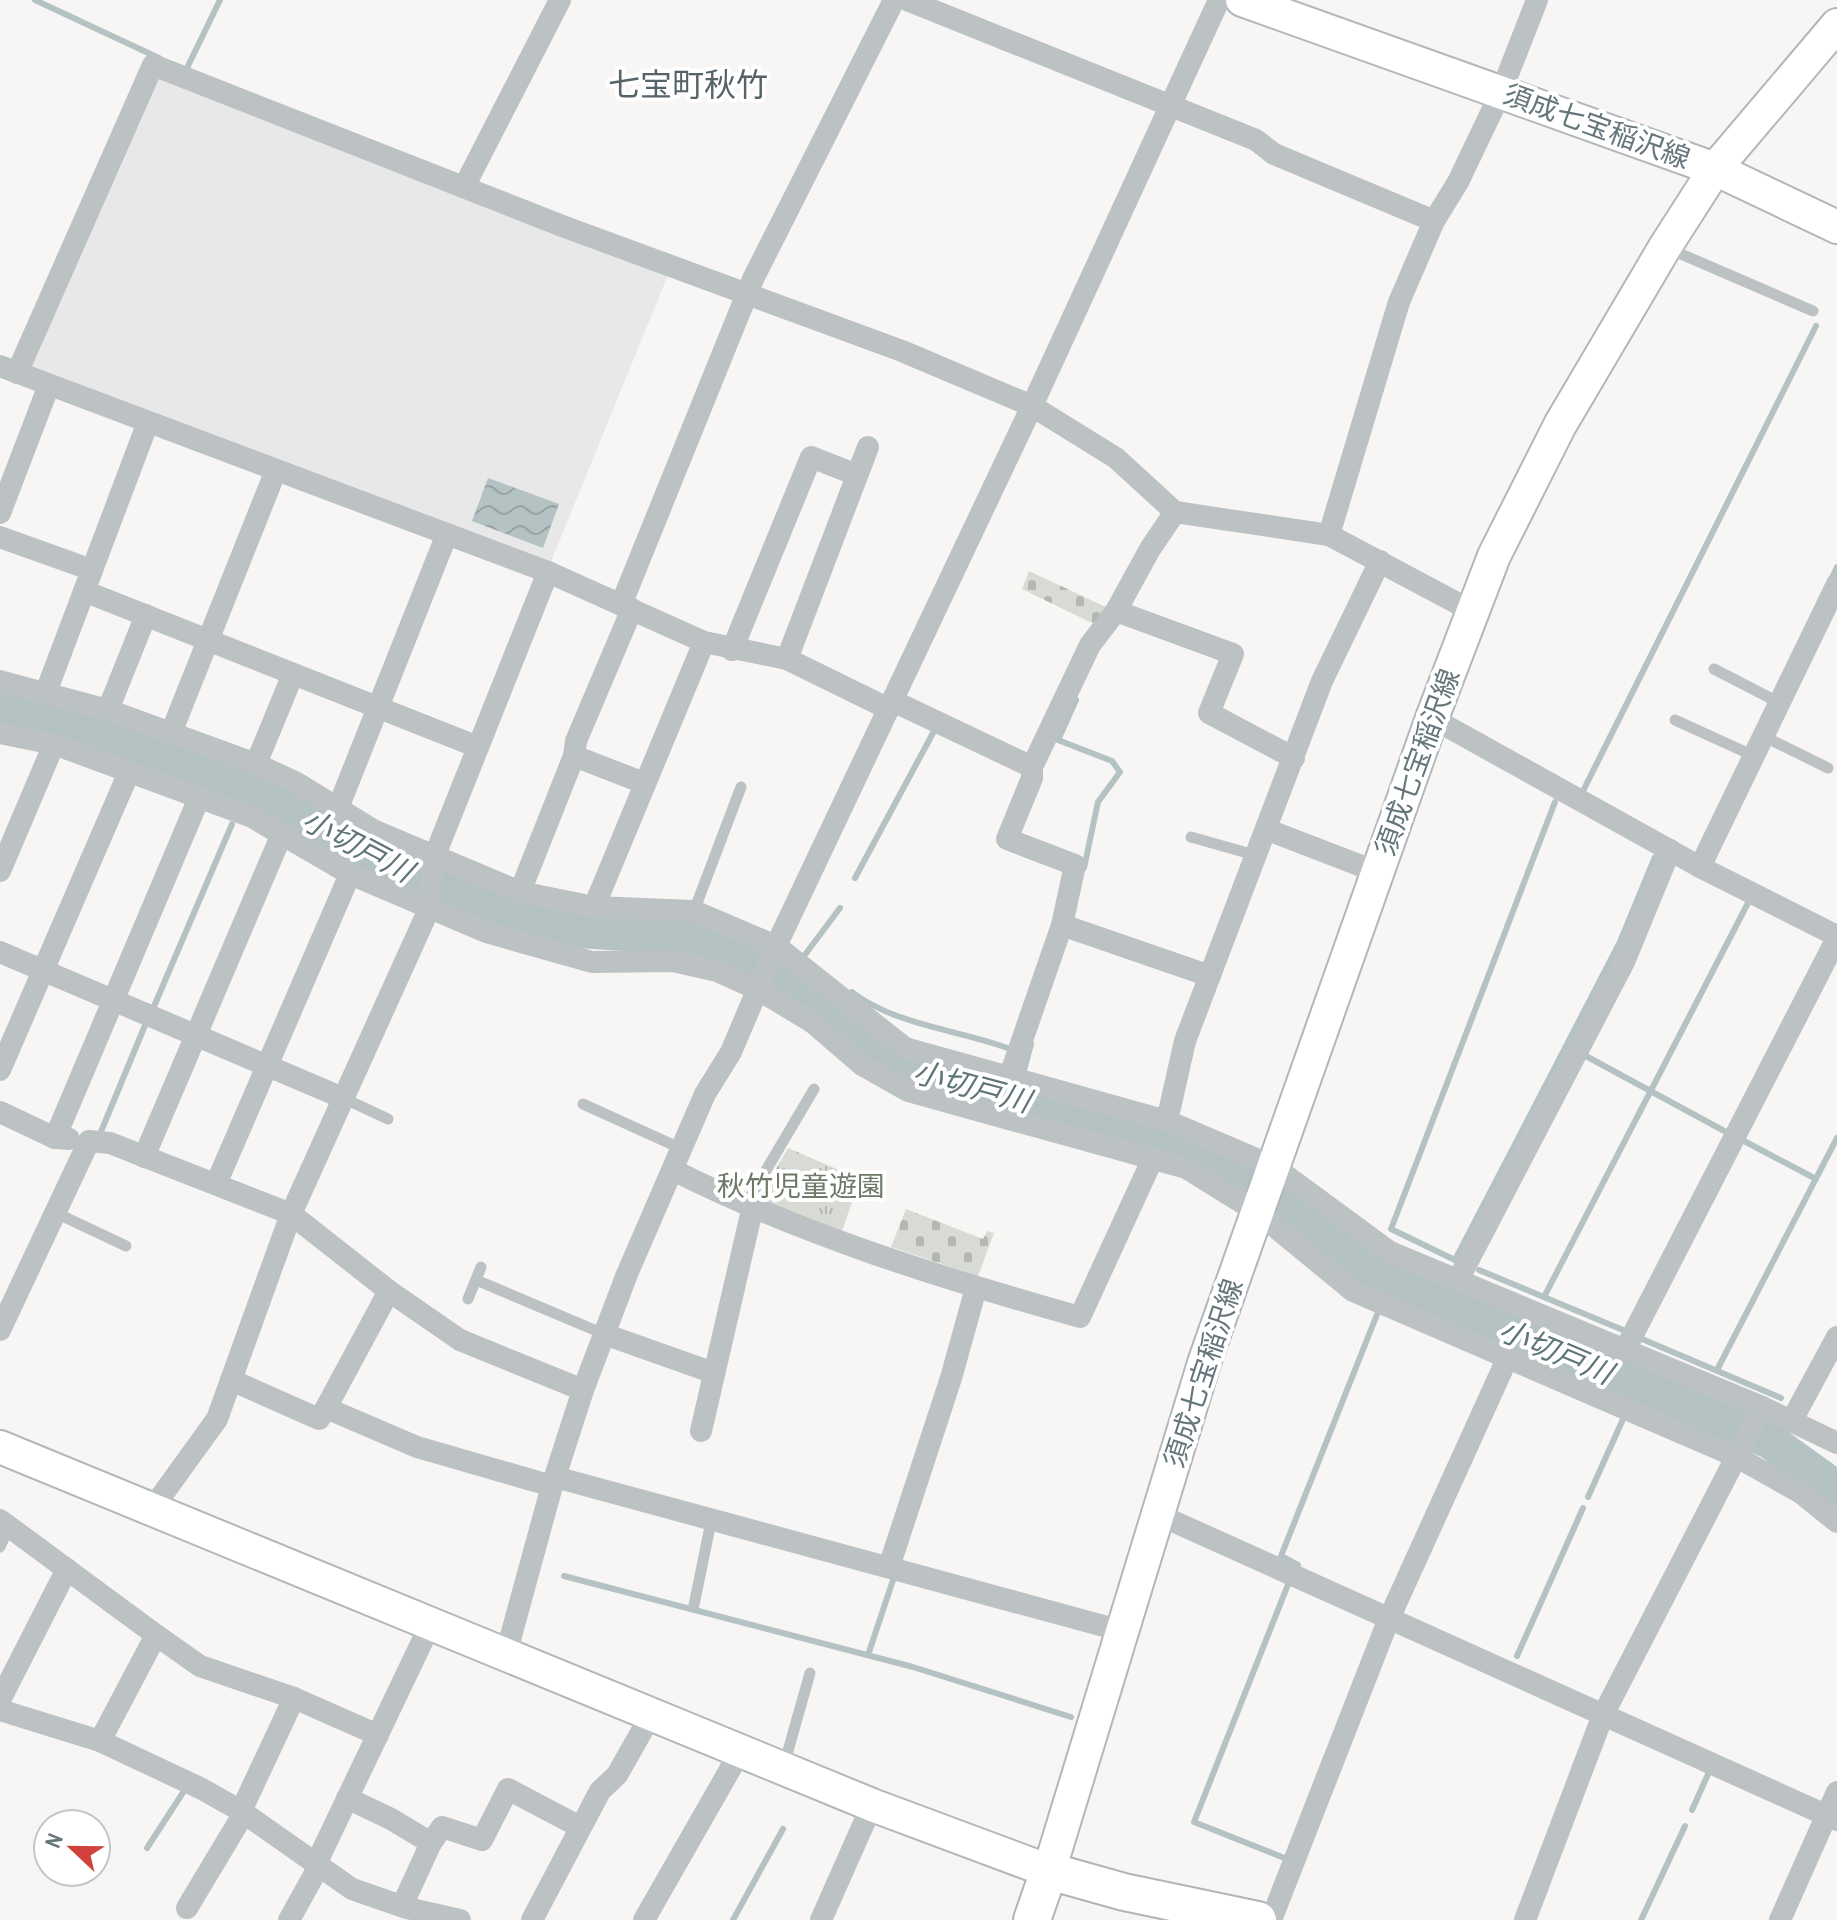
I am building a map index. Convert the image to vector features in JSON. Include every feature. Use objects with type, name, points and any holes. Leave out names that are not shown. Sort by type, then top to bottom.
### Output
[{"type":"main road","name":"須成七宝稲沢線","points":[[1049,1871],[1157,1514],[1258,1209],[1472,611],[1500,544],[1560,425],[1715,169],[1242,0]]},
{"type":"main road","points":[[1837,25],[1715,169],[1837,227]]},
{"type":"main road","points":[[0,1447],[872,1805],[1049,1871],[1205,1915],[1258,1920]]},
{"type":"main road","points":[[1032,1920],[1049,1871]]},
{"type":"street","points":[[464,187],[560,0]]},
{"type":"street","points":[[520,892],[747,295],[894,0]]},
{"type":"street","points":[[907,0],[1256,140],[1274,154],[1434,221]]},
{"type":"street","points":[[506,1654],[583,1390],[682,1149],[1032,406],[1219,0]]},
{"type":"street","points":[[1329,535],[1399,302],[1434,221],[1458,182],[1501,92],[1537,0]]},
{"type":"street","points":[[1032,767],[787,659],[704,642],[548,572],[8,370],[153,65],[464,187],[902,351],[1032,406],[1116,458],[1175,512],[1329,535],[1472,611]]},
{"type":"street","points":[[0,513],[49,385]]},
{"type":"street","points":[[46,692],[148,422]]},
{"type":"street","points":[[787,659],[868,447]]},
{"type":"street","points":[[732,650],[811,457],[857,475]]},
{"type":"street","points":[[171,733],[276,470]]},
{"type":"street","points":[[1009,1078],[1062,925],[1075,865],[1007,839],[1032,778],[1032,767],[1090,645],[1116,611],[1175,512]]},
{"type":"street","points":[[338,808],[447,534]]},
{"type":"street","points":[[0,537],[88,580],[146,615],[478,747]]},
{"type":"street","points":[[1167,1121],[1185,1041],[1268,830],[1322,681],[1380,561]]},
{"type":"street","points":[[152,1509],[217,1419],[291,1214],[428,907],[435,860],[548,572]]},
{"type":"street","points":[[1700,867],[1837,584]]},
{"type":"street","points":[[1116,611],[1233,654],[1209,713],[1294,758]]},
{"type":"street","points":[[108,710],[146,615]]},
{"type":"street","points":[[594,907],[704,642]]},
{"type":"street","points":[[256,764],[293,674]]},
{"type":"street","points":[[0,681],[108,710],[256,764],[375,831],[435,860],[520,892],[594,907],[694,911],[774,949],[905,1048],[1167,1121],[1272,1171],[1390,1252],[1837,1443]]},
{"type":"street","points":[[1432,718],[1700,867],[1836,934],[1625,1350]]},
{"type":"street","points":[[0,733],[54,744],[252,817],[350,874],[486,932],[592,962],[694,964],[758,987],[812,1022],[862,1065],[908,1091],[1186,1168],[1258,1209],[1353,1291],[1507,1359],[1738,1454],[1801,1493],[1837,1522]]},
{"type":"street","points":[[0,871],[54,744]]},
{"type":"street","points":[[574,756],[644,783]]},
{"type":"street","points":[[0,1070],[129,772]]},
{"type":"street","points":[[55,1138],[199,798]]},
{"type":"street","points":[[1268,830],[1377,872]]},
{"type":"street","points":[[144,1157],[281,836]]},
{"type":"street","points":[[1458,1280],[1624,962],[1670,850]]},
{"type":"street","points":[[216,1184],[350,874]]},
{"type":"street","points":[[1062,925],[1210,976]]},
{"type":"street","points":[[0,952],[343,1098]]},
{"type":"street","points":[[0,1112],[55,1138],[110,1143],[291,1214],[389,1291],[460,1340],[583,1390]]},
{"type":"street","points":[[0,1330],[89,1141]]},
{"type":"street","points":[[673,1170],[749,1208],[976,1288],[1080,1317],[1153,1158]]},
{"type":"street","points":[[701,1431],[749,1208]]},
{"type":"street","points":[[889,1567],[951,1378],[976,1288]]},
{"type":"street","points":[[231,1380],[319,1419],[389,1291]]},
{"type":"street","points":[[604,1334],[714,1373]]},
{"type":"street","points":[[1791,1422],[1837,1337]]},
{"type":"street","points":[[1271,1920],[1388,1621],[1507,1359]]},
{"type":"street","points":[[326,1408],[417,1447],[889,1567],[1122,1631]]},
{"type":"street","points":[[1525,1920],[1603,1715],[1760,1410]]},
{"type":"street","points":[[1157,1514],[1388,1621],[1832,1818]]},
{"type":"street","points":[[3,1531],[67,1569],[200,1666],[294,1698],[378,1735]]},
{"type":"street","points":[[0,1700],[67,1569]]},
{"type":"street","points":[[289,1920],[431,1623]]},
{"type":"street","points":[[100,1741],[156,1635]]},
{"type":"street","points":[[187,1908],[243,1812],[294,1698]]},
{"type":"street","points":[[0,1710],[100,1741],[151,1768],[202,1789],[243,1812],[352,1889],[403,1911],[460,1920]]},
{"type":"street","points":[[532,1920],[600,1791],[617,1775],[651,1715]]},
{"type":"street","points":[[644,1920],[740,1752]]},
{"type":"street","points":[[403,1911],[431,1843],[442,1827],[482,1840],[508,1789],[580,1827]]},
{"type":"street","points":[[1780,1920],[1832,1818],[1837,1792]]},
{"type":"street","points":[[347,1798],[431,1843]]},
{"type":"street","points":[[821,1920],[872,1805]]},
{"type":"lane","points":[[1665,247],[1813,311]]},
{"type":"lane","points":[[1714,669],[1780,703]]},
{"type":"lane","points":[[1675,720],[1828,768]]},
{"type":"lane","points":[[694,911],[741,787]]},
{"type":"lane","points":[[1191,837],[1258,856]]},
{"type":"lane","points":[[749,1208],[814,1089]]},
{"type":"lane","points":[[343,1098],[388,1119]]},
{"type":"lane","points":[[583,1104],[682,1149]]},
{"type":"lane","points":[[56,1213],[126,1246]]},
{"type":"lane","points":[[468,1299],[481,1267]]},
{"type":"lane","points":[[476,1280],[604,1334]]},
{"type":"lane","points":[[694,1605],[711,1522]]},
{"type":"lane","points":[[783,1769],[810,1673]]},
{"type":"shaded area","points":[[155,72],[670,270],[550,564],[24,368]]},
{"type":"green space","points":[[1029,571],[1112,610],[1098,626],[1022,589]]},
{"type":"green space","name":"秋竹児童遊園","points":[[788,1148],[860,1179],[841,1234],[757,1201]]},
{"type":"green space","points":[[906,1209],[983,1239],[987,1231],[994,1233],[978,1276],[891,1247]]},
{"type":"water","points":[[488,478],[559,504],[543,548],[472,521]]},
{"type":"waterway","points":[[35,0],[159,58]]},
{"type":"waterway","points":[[186,70],[220,0]]},
{"type":"waterway","points":[[1582,793],[1816,326]]},
{"type":"waterway","points":[[1831,580],[1837,567]]},
{"type":"waterway","points":[[1076,700],[1058,740],[1112,761],[1120,772],[1098,802],[1084,868]]},
{"type":"waterway","name":"小切戸川","points":[[0,706],[66,721],[263,792],[358,852],[501,912],[561,929],[674,936],[715,945],[780,977],[877,1054],[916,1073],[1163,1138],[1221,1163],[1381,1277],[1770,1441],[1837,1489]]},
{"type":"waterway","points":[[855,878],[933,733]]},
{"type":"waterway","points":[[1555,802],[1391,1229],[1455,1260],[1620,942],[1655,857]]},
{"type":"waterway","points":[[152,1011],[232,824]]},
{"type":"waterway","points":[[1544,1297],[1749,901]]},
{"type":"waterway","points":[[804,956],[840,908]]},
{"type":"waterway","points":[[852,992],[889,1013],[1013,1050]]},
{"type":"waterway","points":[[100,1134],[146,1023]]},
{"type":"waterway","points":[[1023,1074],[1031,1044]]},
{"type":"waterway","points":[[1584,1055],[1728,1133]]},
{"type":"waterway","points":[[1012,1100],[1016,1086]]},
{"type":"waterway","points":[[1717,1370],[1837,1138]]},
{"type":"waterway","points":[[1744,1141],[1816,1179]]},
{"type":"waterway","points":[[1479,1270],[1623,1330]]},
{"type":"waterway","points":[[1297,1567],[1281,1556],[1378,1312]]},
{"type":"waterway","points":[[1642,1339],[1781,1398]]},
{"type":"waterway","points":[[1634,1394],[1638,1385]]},
{"type":"waterway","points":[[1588,1497],[1624,1417]]},
{"type":"waterway","points":[[1517,1656],[1583,1508]]},
{"type":"waterway","points":[[564,1576],[913,1667],[1071,1717]]},
{"type":"waterway","points":[[868,1655],[894,1577]]},
{"type":"waterway","points":[[1287,1859],[1194,1822],[1289,1582]]},
{"type":"waterway","points":[[1692,1810],[1709,1772]]},
{"type":"waterway","points":[[147,1848],[184,1791]]},
{"type":"waterway","points":[[1641,1920],[1685,1826]]},
{"type":"waterway","points":[[733,1920],[783,1829]]},
{"type":"district","name":"七宝町秋竹","points":[[688,84]]}]
